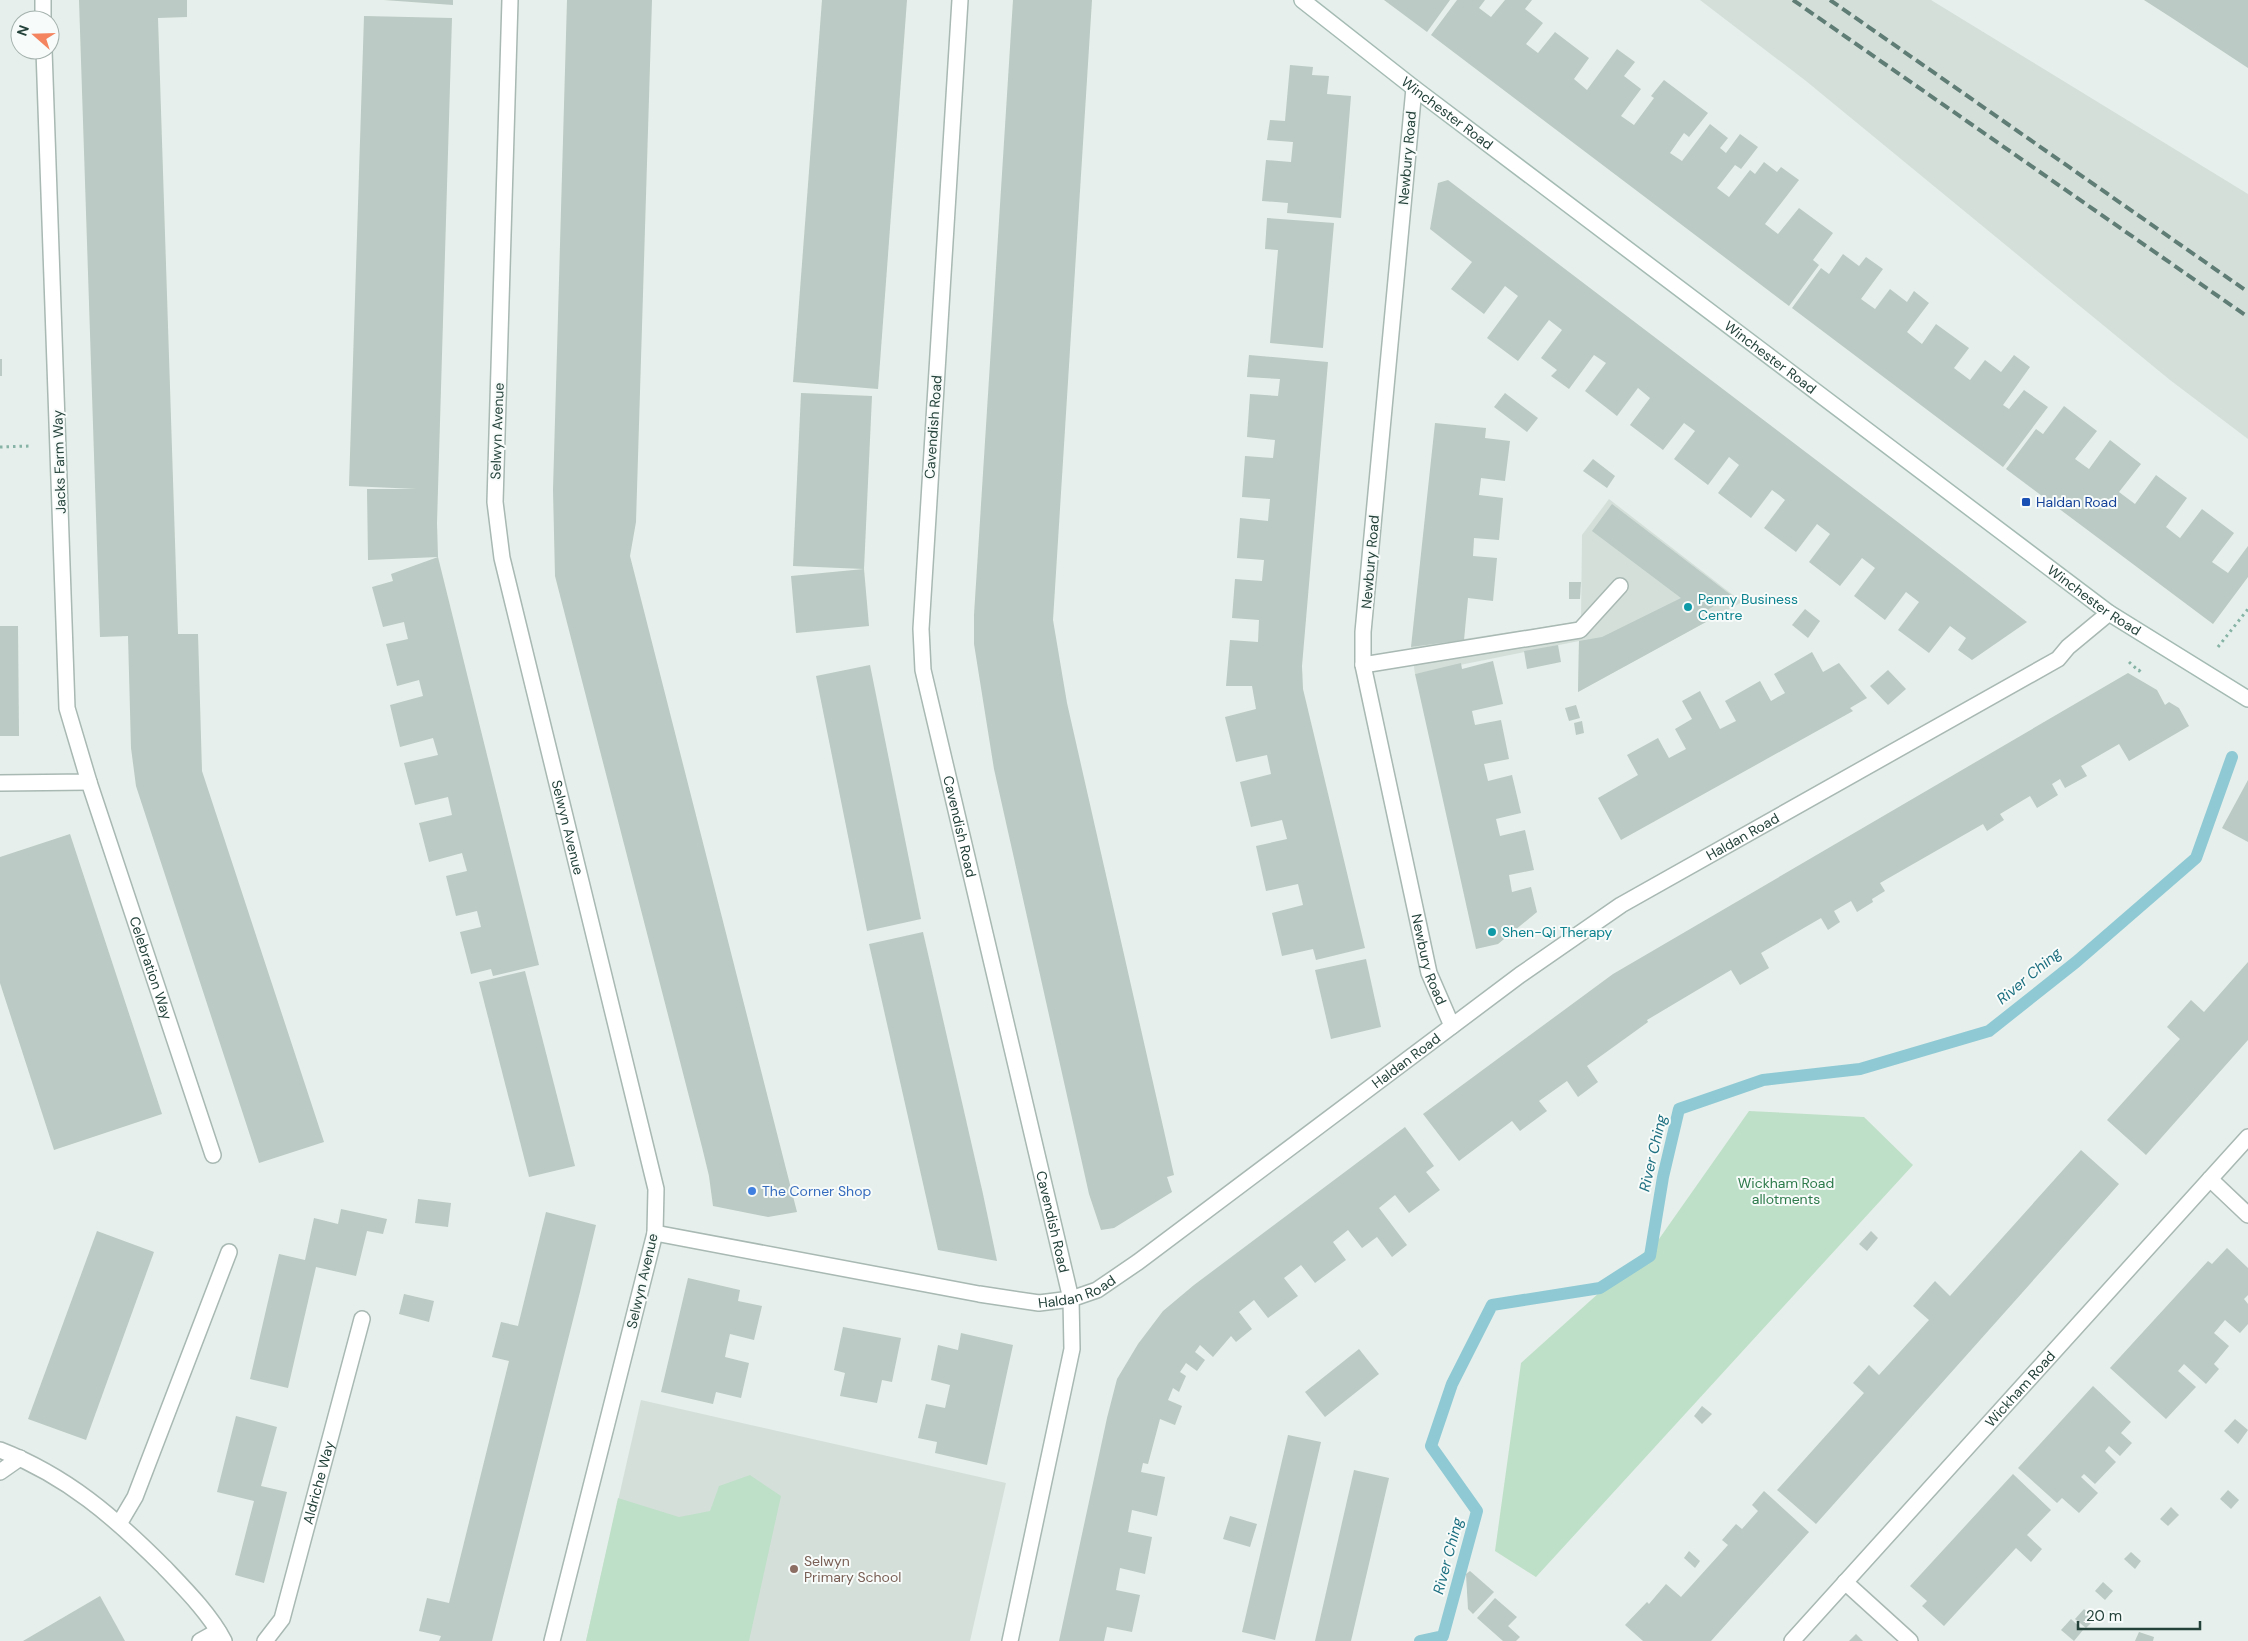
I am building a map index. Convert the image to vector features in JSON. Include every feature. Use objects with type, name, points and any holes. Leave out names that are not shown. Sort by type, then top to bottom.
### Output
[{"type":"street","name":"Selwyn Avenue","points":[[510,0],[495,502],[504,568],[656,1189],[655,1233],[552,1641]]},
{"type":"street","name":"Cavendish Road","points":[[960,0],[921,619],[922,670],[1072,1299],[1072,1349],[1010,1641]]},
{"type":"street","name":"Winchester Road","points":[[1302,0],[1414,88],[2109,613],[2248,699]]},
{"type":"street","name":"Jacks Farm Way","points":[[44,60],[67,708],[89,782]]},
{"type":"street","name":"Newbury Road","points":[[1414,88],[1364,622],[1363,665],[1429,973],[1452,1026]]},
{"type":"street","points":[[1363,665],[1580,630],[1620,586]]},
{"type":"street","name":"Haldan Road","points":[[655,1233],[980,1294],[1039,1303],[1072,1299],[1097,1290],[1138,1262],[1520,975],[1621,905],[2058,659],[2068,646],[2109,613]]},
{"type":"street","points":[[0,784],[89,782]]},
{"type":"street","name":"Celebration Way","points":[[89,782],[213,1155]]},
{"type":"street","name":"Wickham Road","points":[[1792,1641],[2248,1136]]},
{"type":"street","points":[[2210,1179],[2248,1215]]},
{"type":"street","points":[[119,1524],[135,1497],[229,1252]]},
{"type":"street","name":"Aldriche Way","points":[[265,1641],[282,1619],[362,1320]]},
{"type":"street","points":[[0,1450],[20,1458],[77,1489],[119,1524],[185,1588],[221,1636],[200,1641]]},
{"type":"street","points":[[0,1472],[20,1458]]},
{"type":"street","points":[[1845,1582],[1910,1641]]},
{"type":"path","points":[[2212,653],[2248,609]]},
{"type":"shaded area","points":[[1700,0],[1931,0],[2248,194],[2248,439],[2170,380],[1806,81]]},
{"type":"shaded area","points":[[1609,499],[1742,602],[1578,692],[1579,641],[1415,674],[1411,647],[1581,621],[1582,535]]},
{"type":"shaded area","name":"Selwyn Primary School","points":[[641,1400],[1006,1483],[970,1641],[586,1641]]},
{"type":"green space","name":"Wickham Road allotments","points":[[1749,1111],[1864,1117],[1913,1165],[1536,1577],[1495,1551],[1521,1363],[1659,1239]]},
{"type":"green space","points":[[750,1475],[781,1496],[749,1641],[586,1641],[618,1498],[679,1517],[710,1511],[719,1486]]},
{"type":"building","points":[[79,0],[187,0],[187,17],[158,18],[178,634],[198,634],[202,771],[324,1142],[259,1163],[136,786],[131,748],[128,636],[100,637]]},
{"type":"building","points":[[384,0],[453,0],[453,5]]},
{"type":"building","points":[[567,0],[652,0],[636,522],[630,556],[797,1212],[768,1217],[713,1206],[709,1176],[702,1147],[555,576],[553,490]]},
{"type":"building","points":[[822,0],[907,0],[878,389],[793,382]]},
{"type":"building","points":[[1013,0],[1092,0],[1053,620],[1067,703],[1174,1175],[1167,1177],[1172,1192],[1114,1228],[1101,1230],[1089,1194],[994,769],[974,644],[974,615]]},
{"type":"building","points":[[1384,0],[1450,0],[1427,32]]},
{"type":"building","points":[[1457,0],[1485,0],[1479,8],[1491,17],[1505,0],[1532,0],[1525,9],[1543,23],[1526,44],[1538,53],[1555,32],[1589,58],[1574,79],[1587,90],[1617,49],[1635,62],[1624,76],[1641,89],[1621,116],[1634,125],[1654,98],[1651,96],[1664,80],[1708,113],[1689,137],[1684,133],[1670,153],[1682,161],[1710,124],[1728,138],[1720,148],[1726,153],[1740,134],[1758,147],[1741,169],[1735,165],[1717,188],[1729,197],[1750,170],[1755,174],[1764,162],[1777,172],[1781,167],[1799,180],[1765,224],[1778,234],[1799,208],[1833,233],[1813,260],[1819,265],[1789,306],[1431,35]]},
{"type":"building","points":[[2144,0],[2248,0],[2248,68],[2172,18]]},
{"type":"building","points":[[364,16],[452,18],[437,523],[438,557],[368,560],[367,489],[417,489],[349,486]]},
{"type":"building","points":[[1290,65],[1313,67],[1312,75],[1329,76],[1327,94],[1351,96],[1341,218],[1287,213],[1288,203],[1262,201],[1266,160],[1291,162],[1293,142],[1267,140],[1270,120],[1285,121]]},
{"type":"building","points":[[1448,180],[2027,622],[1972,660],[1958,650],[1966,638],[1950,626],[1929,653],[1898,630],[1919,602],[1906,592],[1885,620],[1854,596],[1875,568],[1862,558],[1840,586],[1809,562],[1830,534],[1817,524],[1796,552],[1764,528],[1785,500],[1779,495],[1772,490],[1751,518],[1718,493],[1739,465],[1729,457],[1708,485],[1674,459],[1695,431],[1684,423],[1663,450],[1630,425],[1650,398],[1638,388],[1617,416],[1585,391],[1606,363],[1594,355],[1569,389],[1551,376],[1557,370],[1541,358],[1562,330],[1549,320],[1518,361],[1487,338],[1518,296],[1505,286],[1484,314],[1451,289],[1472,262],[1430,229],[1438,183]]},
{"type":"building","points":[[1267,218],[1334,223],[1323,348],[1270,343],[1278,250],[1265,249]]},
{"type":"building","points":[[1843,254],[1859,266],[1866,257],[1883,269],[1861,299],[1875,309],[1890,289],[1907,302],[1914,291],[1929,303],[1907,332],[1922,344],[1936,324],[1969,348],[1954,368],[1970,380],[1985,360],[2001,372],[2014,355],[2030,367],[2003,405],[2009,409],[2024,390],[2048,407],[2003,467],[1792,308],[1821,268],[1829,274]]},
{"type":"building","points":[[1249,355],[1328,362],[1302,666],[1303,689],[1365,948],[1316,960],[1313,949],[1282,956],[1272,913],[1303,905],[1298,884],[1266,891],[1256,846],[1287,839],[1282,820],[1251,827],[1240,782],[1271,774],[1267,755],[1236,762],[1225,717],[1256,709],[1252,686],[1226,686],[1230,640],[1258,642],[1259,620],[1232,618],[1235,579],[1262,581],[1264,560],[1237,558],[1240,518],[1268,521],[1270,499],[1242,497],[1245,456],[1273,458],[1275,440],[1247,437],[1250,394],[1278,396],[1280,379],[1247,377]]},
{"type":"building","points":[[0,359],[2,359],[2,376],[0,376]]},
{"type":"building","points":[[801,393],[872,396],[864,569],[793,566]]},
{"type":"building","points":[[1505,393],[1538,418],[1527,432],[1494,407]]},
{"type":"building","points":[[2064,406],[2097,431],[2075,459],[2089,469],[2110,440],[2141,464],[2119,492],[2135,504],[2156,475],[2187,498],[2166,527],[2180,538],[2202,509],[2234,533],[2212,562],[2228,573],[2248,546],[2248,577],[2213,624],[2006,469],[2036,429],[2043,434]]},
{"type":"building","points":[[1435,423],[1486,428],[1485,438],[1510,441],[1505,481],[1481,478],[1479,495],[1503,498],[1499,540],[1474,538],[1473,556],[1497,558],[1493,601],[1468,598],[1464,640],[1411,647]]},
{"type":"building","points":[[1593,459],[1615,476],[1607,488],[1583,471]]},
{"type":"building","name":"Penny Business Centre","points":[[1612,504],[1731,595],[1700,615],[1706,622],[1578,692],[1579,641],[1602,637],[1681,598],[1592,531]]},
{"type":"building","points":[[438,557],[539,965],[493,976],[491,969],[471,974],[460,932],[481,927],[477,911],[456,916],[446,876],[467,871],[462,853],[429,862],[419,823],[452,815],[448,797],[415,805],[404,763],[438,755],[433,738],[400,747],[390,705],[423,696],[419,680],[397,686],[386,644],[408,639],[404,622],[383,627],[372,587],[393,581],[391,574]]},
{"type":"building","points":[[864,569],[869,626],[796,633],[791,576]]},
{"type":"building","points":[[1569,582],[1581,582],[1580,599],[1569,599]]},
{"type":"building","points":[[1805,609],[1820,621],[1808,638],[1792,625]]},
{"type":"building","points":[[0,626],[18,626],[19,736],[0,736]]},
{"type":"building","points":[[1558,645],[1561,662],[1527,669],[1524,651]]},
{"type":"building","points":[[1812,652],[1823,672],[1839,663],[1867,698],[1850,708],[1853,711],[1621,840],[1598,798],[1638,775],[1627,755],[1658,738],[1669,758],[1686,749],[1675,729],[1692,719],[1682,701],[1700,691],[1720,729],[1736,721],[1725,701],[1760,681],[1771,701],[1785,693],[1774,674]]},
{"type":"building","points":[[1493,661],[1503,704],[1472,711],[1475,725],[1501,720],[1509,759],[1484,764],[1488,781],[1512,775],[1521,813],[1496,819],[1500,836],[1525,830],[1534,870],[1509,875],[1512,892],[1531,887],[1537,912],[1498,944],[1476,949],[1415,674],[1461,663],[1462,669]]},
{"type":"building","points":[[870,665],[921,919],[867,931],[816,676]]},
{"type":"building","points":[[1888,670],[1906,689],[1888,705],[1870,686]]},
{"type":"building","points":[[2128,673],[2157,690],[2165,705],[2169,702],[2179,708],[2189,726],[2129,761],[2119,744],[2081,766],[2087,776],[2065,788],[2060,779],[2052,784],[2058,795],[2037,808],[2030,796],[2000,814],[2004,820],[1987,831],[1983,824],[1880,883],[1885,891],[1872,899],[1873,902],[1857,912],[1851,901],[1834,911],[1840,922],[1828,930],[1821,918],[1761,953],[1769,968],[1740,985],[1731,970],[1647,1020],[1648,1022],[1587,1066],[1598,1082],[1578,1097],[1567,1081],[1539,1101],[1547,1111],[1520,1131],[1512,1121],[1459,1161],[1423,1114],[1613,974]]},
{"type":"building","points":[[1576,705],[1580,718],[1569,721],[1565,708]]},
{"type":"building","points":[[1582,721],[1584,733],[1576,735],[1574,723]]},
{"type":"building","points":[[2248,780],[2248,842],[2222,828]]},
{"type":"building","points":[[70,834],[162,1114],[54,1150],[0,983],[0,857]]},
{"type":"building","points":[[923,932],[997,1261],[938,1250],[869,944]]},
{"type":"building","points":[[1366,959],[1381,1027],[1331,1039],[1315,970]]},
{"type":"building","points":[[2248,962],[2248,1040],[2146,1155],[2107,1120],[2180,1039],[2167,1027],[2191,1000],[2204,1012]]},
{"type":"building","points":[[525,971],[575,1166],[529,1177],[479,982]]},
{"type":"building","points":[[1405,1127],[1434,1166],[1426,1172],[1440,1190],[1409,1213],[1395,1195],[1379,1208],[1407,1245],[1392,1257],[1377,1237],[1362,1248],[1348,1230],[1333,1242],[1346,1260],[1315,1283],[1301,1265],[1284,1278],[1298,1296],[1268,1318],[1254,1300],[1239,1312],[1252,1329],[1236,1342],[1231,1336],[1213,1357],[1200,1345],[1195,1352],[1205,1360],[1197,1371],[1186,1363],[1180,1372],[1186,1376],[1179,1392],[1173,1388],[1168,1400],[1182,1406],[1175,1425],[1160,1419],[1148,1464],[1143,1463],[1141,1472],[1165,1477],[1157,1516],[1132,1510],[1128,1532],[1152,1537],[1145,1574],[1120,1568],[1116,1590],[1140,1595],[1132,1632],[1107,1627],[1104,1641],[1059,1641],[1117,1379],[1138,1344],[1163,1311],[1194,1285]]},
{"type":"building","points":[[2081,1150],[2119,1184],[1816,1524],[1777,1490],[1864,1393],[1853,1383],[1869,1365],[1879,1375],[1929,1320],[1913,1306],[1935,1281],[1950,1296]]},
{"type":"building","points":[[418,1199],[451,1203],[448,1227],[415,1223]]},
{"type":"building","points":[[341,1209],[387,1219],[383,1234],[367,1231],[356,1276],[316,1267],[288,1388],[250,1379],[279,1254],[305,1260],[314,1218],[338,1224]]},
{"type":"building","points":[[546,1212],[596,1225],[580,1292],[492,1641],[439,1641],[441,1636],[419,1631],[427,1598],[449,1603],[509,1361],[492,1357],[501,1322],[518,1326]]},
{"type":"building","points":[[97,1231],[154,1252],[86,1440],[28,1419]]},
{"type":"building","points":[[1871,1231],[1878,1238],[1867,1251],[1859,1244]]},
{"type":"building","points":[[2227,1248],[2248,1268],[2248,1295],[2244,1299],[2248,1304],[2248,1324],[2240,1333],[2225,1320],[2214,1333],[2229,1346],[2214,1364],[2219,1369],[2206,1384],[2184,1364],[2178,1371],[2196,1387],[2166,1419],[2110,1368],[2208,1261],[2212,1264]]},
{"type":"building","points":[[688,1278],[740,1290],[738,1301],[762,1306],[754,1340],[730,1334],[727,1347],[725,1357],[749,1363],[741,1398],[716,1392],[713,1404],[661,1392]]},
{"type":"building","points":[[404,1294],[434,1301],[429,1322],[399,1314]]},
{"type":"building","points":[[843,1327],[901,1338],[892,1382],[882,1380],[877,1403],[840,1396],[845,1373],[834,1370]]},
{"type":"building","points":[[961,1333],[1013,1345],[987,1465],[935,1453],[937,1442],[918,1438],[926,1404],[945,1408],[950,1385],[931,1380],[938,1345],[958,1350]]},
{"type":"building","points":[[1359,1349],[1379,1374],[1325,1417],[1305,1392]]},
{"type":"building","points":[[2093,1386],[2131,1422],[2121,1433],[2132,1443],[2120,1456],[2109,1446],[2105,1451],[2116,1462],[2095,1484],[2084,1474],[2081,1477],[2098,1493],[2079,1513],[2062,1498],[2057,1503],[2018,1468]]},
{"type":"building","points":[[1702,1406],[1712,1414],[1702,1424],[1694,1416]]},
{"type":"building","points":[[236,1416],[277,1427],[261,1486],[287,1492],[264,1583],[235,1575],[254,1501],[217,1492]]},
{"type":"building","points":[[2235,1419],[2248,1430],[2238,1444],[2224,1431]]},
{"type":"building","points":[[1288,1435],[1321,1442],[1275,1640],[1242,1632]]},
{"type":"building","points":[[1354,1470],[1389,1478],[1351,1641],[1315,1641]]},
{"type":"building","points":[[2013,1474],[2051,1510],[2027,1535],[2042,1549],[2031,1562],[2016,1548],[1944,1626],[1922,1606],[1927,1601],[1910,1586]]},
{"type":"building","points":[[2228,1490],[2239,1500],[2231,1509],[2220,1499]]},
{"type":"building","points":[[1764,1491],[1809,1532],[1711,1641],[1643,1641],[1625,1625],[1647,1602],[1649,1604],[1666,1584],[1681,1597],[1728,1545],[1722,1540],[1736,1524],[1742,1529],[1758,1511],[1752,1505]]},
{"type":"building","points":[[2171,1507],[2179,1515],[2168,1526],[2160,1519]]},
{"type":"building","points":[[1230,1516],[1257,1524],[1250,1547],[1223,1539]]},
{"type":"building","points":[[1689,1551],[1700,1561],[1695,1568],[1684,1558]]},
{"type":"building","points":[[2131,1552],[2141,1561],[2135,1569],[2124,1559]]},
{"type":"building","points":[[1470,1571],[1494,1592],[1473,1614],[1468,1609],[1466,1574]]},
{"type":"building","points":[[2103,1582],[2113,1591],[2105,1600],[2095,1591]]},
{"type":"building","points":[[100,1596],[125,1641],[23,1641]]},
{"type":"building","points":[[1495,1598],[1517,1617],[1508,1626],[1520,1637],[1516,1641],[1503,1641],[1477,1618]]},
{"type":"building","points":[[2084,1609],[2095,1619],[2086,1628],[2075,1619]]},
{"type":"building","points":[[2071,1619],[2083,1630],[2074,1641],[2061,1630]]},
{"type":"building","points":[[2139,1632],[2154,1637],[2153,1641],[2135,1641]]},
{"type":"building","points":[[1856,1634],[1863,1641],[1849,1641]]},
{"type":"waterway","name":"River Ching","points":[[1420,1641],[1443,1636],[1477,1511],[1431,1446],[1452,1384],[1492,1305],[1600,1288],[1650,1256],[1663,1177],[1679,1109],[1763,1080],[1860,1069],[1989,1031],[2076,962],[2196,858],[2232,757]]},
{"type":"railway","points":[[1793,0],[2248,317]]},
{"type":"railway","points":[[1830,0],[2248,292]]},
{"type":"place","name":"Haldan Road","points":[[2026,502]]},
{"type":"place","name":"Penny Business Centre","points":[[1688,607]]},
{"type":"place","name":"Shen-Qi Therapy","points":[[1492,932]]},
{"type":"place","name":"The Corner Shop","points":[[752,1191]]},
{"type":"place","name":"Selwyn Primary School","points":[[794,1569]]}]
